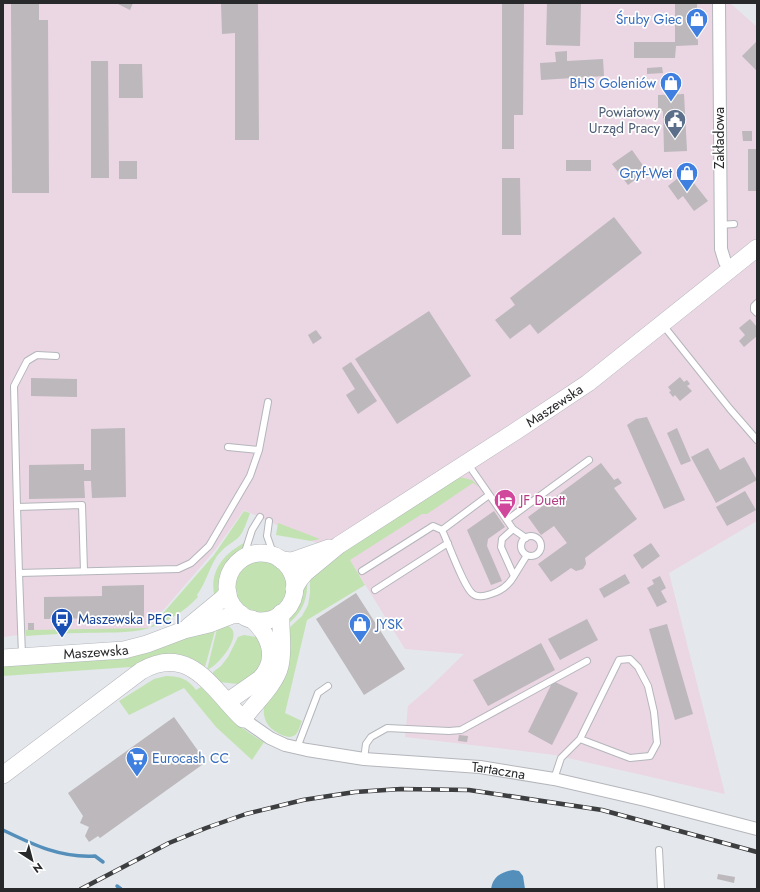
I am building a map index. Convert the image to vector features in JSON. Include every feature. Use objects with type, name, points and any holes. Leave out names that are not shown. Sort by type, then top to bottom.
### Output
[{"type":"street","name":"Zakładowa","points":[[719,3],[720,225],[722,254],[731,270]]},
{"type":"street","name":"Maszewska","points":[[294,589],[305,573],[339,545],[588,383],[757,248]]},
{"type":"street","name":"Maszewska","points":[[277,558],[292,561],[339,545]]},
{"type":"street","points":[[227,702],[260,679],[269,665],[270,660],[270,648],[267,637],[259,626],[247,617],[234,607],[228,593],[228,577],[243,558],[258,553],[277,558],[286,564],[292,576],[294,589],[290,602],[281,614],[270,619],[258,620],[247,617]]},
{"type":"street","name":"Maszewska","points":[[184,630],[222,600],[228,593]]},
{"type":"street","points":[[243,719],[272,682],[278,671],[281,656],[281,614]]},
{"type":"street","name":"Maszewska","points":[[3,658],[124,650],[147,644],[184,630],[209,624],[232,615],[247,617]]},
{"type":"street","name":"Tartaczna","points":[[3,775],[141,671],[155,664],[170,662],[188,666],[198,673],[243,719],[270,738],[296,748],[364,759],[480,767],[554,779],[645,800],[757,829]]},
{"type":"lane","points":[[720,225],[734,224]]},
{"type":"lane","points":[[757,303],[754,306],[754,310],[757,313]]},
{"type":"lane","points":[[663,324],[730,409],[757,440]]},
{"type":"lane","points":[[22,656],[14,386],[26,361],[37,355],[56,356]]},
{"type":"lane","points":[[19,573],[178,569],[191,563],[209,546],[250,476],[259,450],[268,402]]},
{"type":"lane","points":[[228,447],[259,450]]},
{"type":"lane","points":[[507,520],[589,460]]},
{"type":"lane","points":[[467,463],[513,529],[526,538],[535,537],[540,542],[541,548],[537,554],[531,556],[527,555],[523,551],[522,545],[526,538]]},
{"type":"lane","points":[[442,530],[489,495]]},
{"type":"lane","points":[[17,507],[82,505],[84,571]]},
{"type":"lane","points":[[243,558],[252,530],[260,517]]},
{"type":"lane","points":[[269,521],[266,536],[277,558]]},
{"type":"lane","points":[[362,571],[433,526],[442,530],[466,585],[472,594],[480,597],[493,594],[508,585],[527,555]]},
{"type":"lane","points":[[513,529],[502,539],[501,547],[514,576]]},
{"type":"lane","points":[[375,590],[448,543]]},
{"type":"lane","points":[[554,779],[561,758],[580,738],[619,660],[630,659],[638,667],[648,686],[654,712],[657,743],[650,756],[630,758],[580,738]]},
{"type":"lane","points":[[364,759],[366,744],[371,737],[387,728],[449,731],[460,730],[587,661]]},
{"type":"lane","points":[[296,748],[318,694],[328,686]]},
{"type":"lane","points":[[659,850],[661,889]]},
{"type":"shaded area","points":[[3,3],[730,3],[757,27],[757,521],[669,573],[725,794],[555,755],[405,737],[408,706],[464,654],[405,649],[350,560],[244,510],[215,550],[148,628],[40,632],[3,637]]},
{"type":"green space","points":[[460,477],[472,480],[479,487],[473,483],[427,514],[422,514],[350,560],[365,585],[307,620],[285,713],[302,721],[298,732],[292,737],[277,733],[267,724],[265,720],[264,706],[289,628],[302,616],[308,605],[310,577],[342,551]]},
{"type":"green space","points":[[244,511],[250,513],[242,533],[217,556],[203,586],[197,595],[198,597],[176,616],[150,628],[214,555]]},
{"type":"green space","points":[[278,523],[320,539],[311,541],[276,535]]},
{"type":"green space","points":[[244,543],[240,553],[226,570],[222,587],[215,598],[213,589],[214,580],[219,565],[236,547]]},
{"type":"green space","points":[[255,560],[265,560],[275,564],[283,572],[287,582],[287,592],[283,602],[275,610],[265,614],[255,614],[245,610],[237,602],[233,592],[233,582],[237,572],[245,564]]},
{"type":"green space","points":[[307,583],[306,596],[302,608],[295,618],[285,626],[294,603]]},
{"type":"green space","points":[[224,622],[233,631],[232,642],[221,659],[207,670],[217,629]]},
{"type":"green space","points":[[216,627],[205,667],[187,657],[169,654],[150,657],[133,668],[3,676],[3,664]]},
{"type":"green space","points":[[150,628],[125,632],[68,633],[26,636],[26,630]]},
{"type":"green space","points":[[244,635],[261,638],[265,648],[260,671],[242,684],[219,682],[212,675],[213,672],[221,666],[228,657],[238,637]]},
{"type":"green space","points":[[166,676],[183,679],[190,683],[196,690],[201,687],[246,731],[264,742],[252,760],[216,727],[184,688],[129,715],[119,701],[154,679]]},
{"type":"water","points":[[513,870],[519,871],[523,876],[525,889],[491,889],[494,881],[499,875]]},
{"type":"building","points":[[11,3],[39,3],[39,20],[48,20],[49,193],[12,193]]},
{"type":"building","points":[[116,3],[133,3],[130,10]]},
{"type":"building","points":[[221,3],[258,3],[259,140],[235,140],[235,33],[222,34]]},
{"type":"building","points":[[502,3],[524,3],[523,115],[514,115],[514,149],[502,149]]},
{"type":"building","points":[[547,3],[581,3],[580,46],[546,45]]},
{"type":"building","points":[[675,3],[697,3],[698,45],[676,46],[675,58],[634,58],[634,42],[675,42]]},
{"type":"building","points":[[757,41],[757,71],[742,56]]},
{"type":"building","points":[[567,51],[567,61],[603,59],[604,76],[541,80],[540,63],[556,62],[555,52]]},
{"type":"building","points":[[91,61],[108,61],[109,178],[91,178]]},
{"type":"building","points":[[119,64],[142,64],[143,98],[119,98]]},
{"type":"building","points":[[662,67],[663,73],[647,74],[647,68]]},
{"type":"building","name":"Powiatowy Urząd Pracy","points":[[684,94],[687,151],[664,152],[663,111],[658,111],[658,95]]},
{"type":"building","points":[[742,131],[752,131],[752,141],[743,141]]},
{"type":"building","points":[[748,149],[757,149],[757,191],[748,191]]},
{"type":"building","points":[[632,150],[647,171],[628,185],[612,164]]},
{"type":"building","points":[[566,160],[591,160],[591,171],[566,171]]},
{"type":"building","points":[[119,161],[137,161],[137,179],[119,179]]},
{"type":"building","name":"Gryf-Wet","points":[[687,171],[695,180],[693,182],[708,201],[694,211],[683,196],[678,200],[668,186]]},
{"type":"building","points":[[502,178],[520,178],[521,235],[502,235]]},
{"type":"building","points":[[614,217],[642,253],[538,334],[530,324],[510,339],[495,320],[515,305],[510,298]]},
{"type":"building","points":[[429,311],[471,376],[397,424],[355,359]]},
{"type":"building","points":[[750,319],[757,327],[757,336],[744,347],[739,341],[745,335],[739,328]]},
{"type":"building","points":[[316,330],[322,338],[313,344],[308,335]]},
{"type":"building","points":[[351,362],[377,401],[358,414],[346,395],[355,389],[342,368]]},
{"type":"building","points":[[680,377],[684,382],[687,380],[690,384],[687,386],[692,391],[680,401],[675,395],[673,397],[669,392],[671,391],[668,387]]},
{"type":"building","points":[[31,378],[77,379],[77,397],[31,396]]},
{"type":"building","points":[[647,417],[685,500],[664,509],[627,425],[636,419]]},
{"type":"building","points":[[125,428],[126,497],[92,498],[91,481],[84,481],[85,498],[29,499],[29,465],[84,464],[84,470],[91,470],[91,429]]},
{"type":"building","points":[[677,428],[691,461],[681,465],[667,433]]},
{"type":"building","points":[[708,448],[720,470],[744,457],[757,480],[716,503],[691,457]]},
{"type":"building","points":[[601,463],[614,480],[618,478],[622,483],[614,488],[637,519],[585,558],[586,564],[583,569],[576,571],[571,568],[551,582],[538,564],[567,543],[554,526],[541,535],[528,517]]},
{"type":"building","points":[[745,491],[756,510],[727,526],[716,507]]},
{"type":"building","name":"JF Duett","points":[[494,511],[505,527],[488,539],[487,546],[502,581],[491,585],[467,530]]},
{"type":"building","points":[[651,543],[660,556],[642,569],[633,555]]},
{"type":"building","points":[[625,574],[630,583],[604,598],[599,589]]},
{"type":"building","points":[[660,576],[666,588],[661,591],[667,602],[657,607],[647,588],[654,584],[652,580]]},
{"type":"building","points":[[144,585],[144,623],[103,624],[103,618],[44,619],[44,597],[102,596],[102,586]]},
{"type":"building","name":"JYSK","points":[[356,593],[405,669],[364,695],[316,619]]},
{"type":"building","points":[[587,619],[598,640],[560,660],[548,639]]},
{"type":"building","points":[[28,623],[34,623],[34,630],[28,630]]},
{"type":"building","points":[[667,624],[693,714],[675,720],[649,629]]},
{"type":"building","points":[[541,643],[555,670],[488,706],[473,680]]},
{"type":"building","points":[[553,681],[578,693],[552,745],[528,732]]},
{"type":"building","name":"Eurocash CC","points":[[174,717],[206,762],[100,838],[98,836],[89,842],[85,836],[89,827],[80,823],[83,816],[68,793]]},
{"type":"building","points":[[459,735],[468,736],[467,742],[458,741]]},
{"type":"building","points":[[718,874],[735,877],[734,883],[717,879]]},
{"type":"waterway","points":[[3,830],[26,841],[59,853],[95,856],[103,862]]},
{"type":"waterway","points":[[117,886],[121,889]]},
{"type":"railway","points":[[81,889],[169,843],[246,814],[303,800],[355,792],[401,789],[469,790],[602,810],[757,852]]},
{"type":"place","name":"Śruby Giec","points":[[697,38]]},
{"type":"place","name":"BHS Goleniów","points":[[671,102]]},
{"type":"place","name":"Powiatowy Urząd Pracy","points":[[675,140]]},
{"type":"place","name":"Gryf-Wet","points":[[687,192]]},
{"type":"place","name":"JF Duett","points":[[505,520]]},
{"type":"place","name":"Maszewska PEC I","points":[[62,638]]},
{"type":"place","name":"JYSK","points":[[360,644]]},
{"type":"place","name":"Eurocash CC","points":[[137,778]]}]
